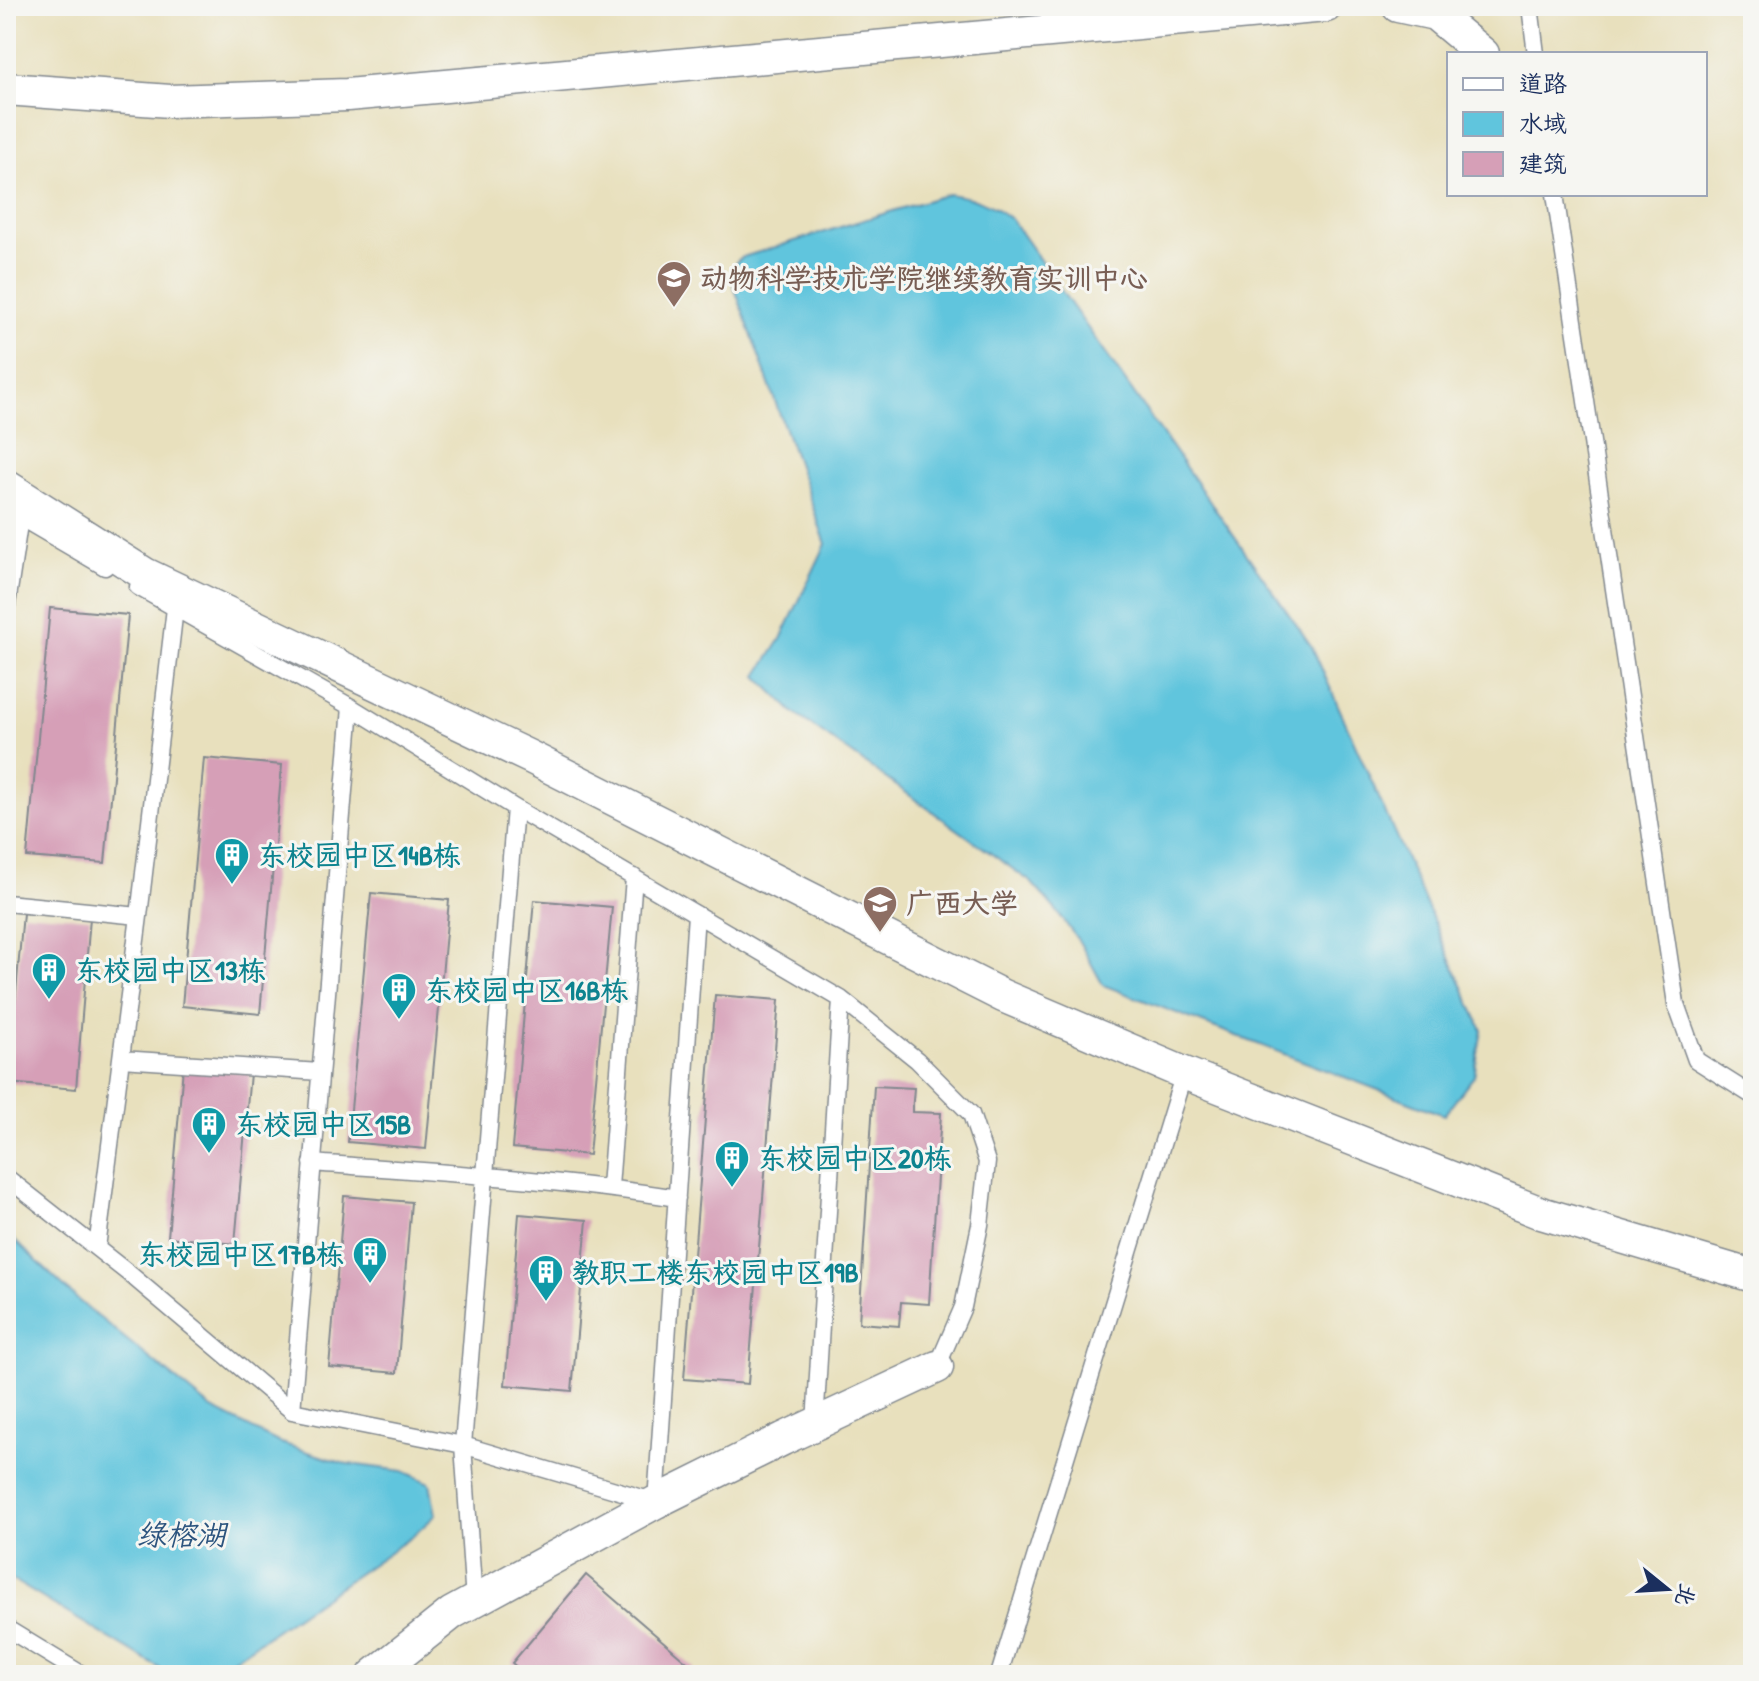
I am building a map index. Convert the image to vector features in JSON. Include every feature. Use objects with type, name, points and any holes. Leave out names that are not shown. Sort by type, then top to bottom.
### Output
[{"type":"street","points":[[6,89],[170,101],[347,95],[1326,6]]},
{"type":"street","points":[[1398,6],[1435,14],[1481,52]]},
{"type":"street","points":[[6,486],[145,574],[530,757],[1003,996],[1184,1073],[1541,1213],[1753,1276]]},
{"type":"street","points":[[374,1675],[452,1613],[656,1502],[937,1367]]},
{"type":"lane","points":[[1530,6],[1536,52]]},
{"type":"lane","points":[[1555,196],[1676,1004],[1696,1060],[1753,1096]]},
{"type":"lane","points":[[6,611],[13,513],[351,707],[515,808],[841,999],[917,1060],[971,1114],[987,1162],[980,1225],[963,1307],[937,1367]]},
{"type":"lane","points":[[97,1248],[175,608]]},
{"type":"lane","points":[[292,1411],[351,707]]},
{"type":"lane","points":[[474,1601],[463,1445],[515,808]]},
{"type":"lane","points":[[610,1187],[634,877]]},
{"type":"lane","points":[[6,903],[139,916]]},
{"type":"lane","points":[[6,1177],[97,1248],[292,1411],[463,1445],[656,1502],[696,914]]},
{"type":"lane","points":[[815,1425],[841,999]]},
{"type":"lane","points":[[121,1059],[320,1072]]},
{"type":"lane","points":[[999,1675],[1184,1073]]},
{"type":"lane","points":[[312,1163],[610,1187],[677,1198]]},
{"type":"lane","points":[[6,1628],[83,1675]]},
{"type":"water","points":[[948,194],[982,202],[1011,219],[1312,647],[1482,1030],[1474,1076],[1444,1115],[1103,985],[1080,943],[1031,882],[793,712],[757,676],[781,639],[826,544],[734,286],[734,266],[743,257]]},
{"type":"water","name":"绿榕湖","points":[[6,1232],[79,1301],[212,1409],[278,1442],[342,1463],[403,1471],[430,1483],[436,1515],[413,1536],[210,1675],[171,1675],[6,1576]]},
{"type":"building","points":[[50,608],[128,615],[105,863],[27,857]]},
{"type":"building","name":"东校园中区14B栋","points":[[204,758],[282,765],[260,1014],[182,1006]]},
{"type":"building","name":"东校园中区16B栋","points":[[371,893],[449,900],[426,1149],[348,1142]]},
{"type":"building","points":[[534,900],[612,907],[589,1155],[512,1148]]},
{"type":"building","name":"东校园中区13栋","points":[[23,913],[90,918],[76,1089],[8,1083]]},
{"type":"building","name":"东校园中区20栋","points":[[715,995],[779,1000],[748,1384],[684,1379]]},
{"type":"building","name":"东校园中区15B","points":[[183,1067],[250,1073],[235,1244],[168,1237]]},
{"type":"building","points":[[874,1086],[914,1088],[912,1112],[941,1113],[929,1304],[901,1302],[899,1326],[859,1323]]},
{"type":"building","name":"东校园中区17B栋","points":[[344,1196],[411,1202],[397,1373],[329,1367]]},
{"type":"building","name":"教职工楼东校园中区19B","points":[[519,1214],[587,1220],[572,1391],[505,1385]]},
{"type":"building","points":[[586,1575],[694,1668],[687,1675],[526,1675],[512,1663]]},
{"type":"place","name":"动物科学技术学院继续教育实训中心","points":[[674,309]]},
{"type":"place","name":"东校园中区14B栋","points":[[232,886]]},
{"type":"place","name":"广西大学","points":[[880,934]]},
{"type":"place","name":"东校园中区13栋","points":[[49,1001]]},
{"type":"place","name":"东校园中区16B栋","points":[[399,1021]]},
{"type":"place","name":"东校园中区15B","points":[[209,1155]]},
{"type":"place","name":"东校园中区20栋","points":[[732,1189]]},
{"type":"place","name":"东校园中区17B栋","points":[[370,1285]]},
{"type":"place","name":"教职工楼东校园中区19B","points":[[546,1303]]}]
